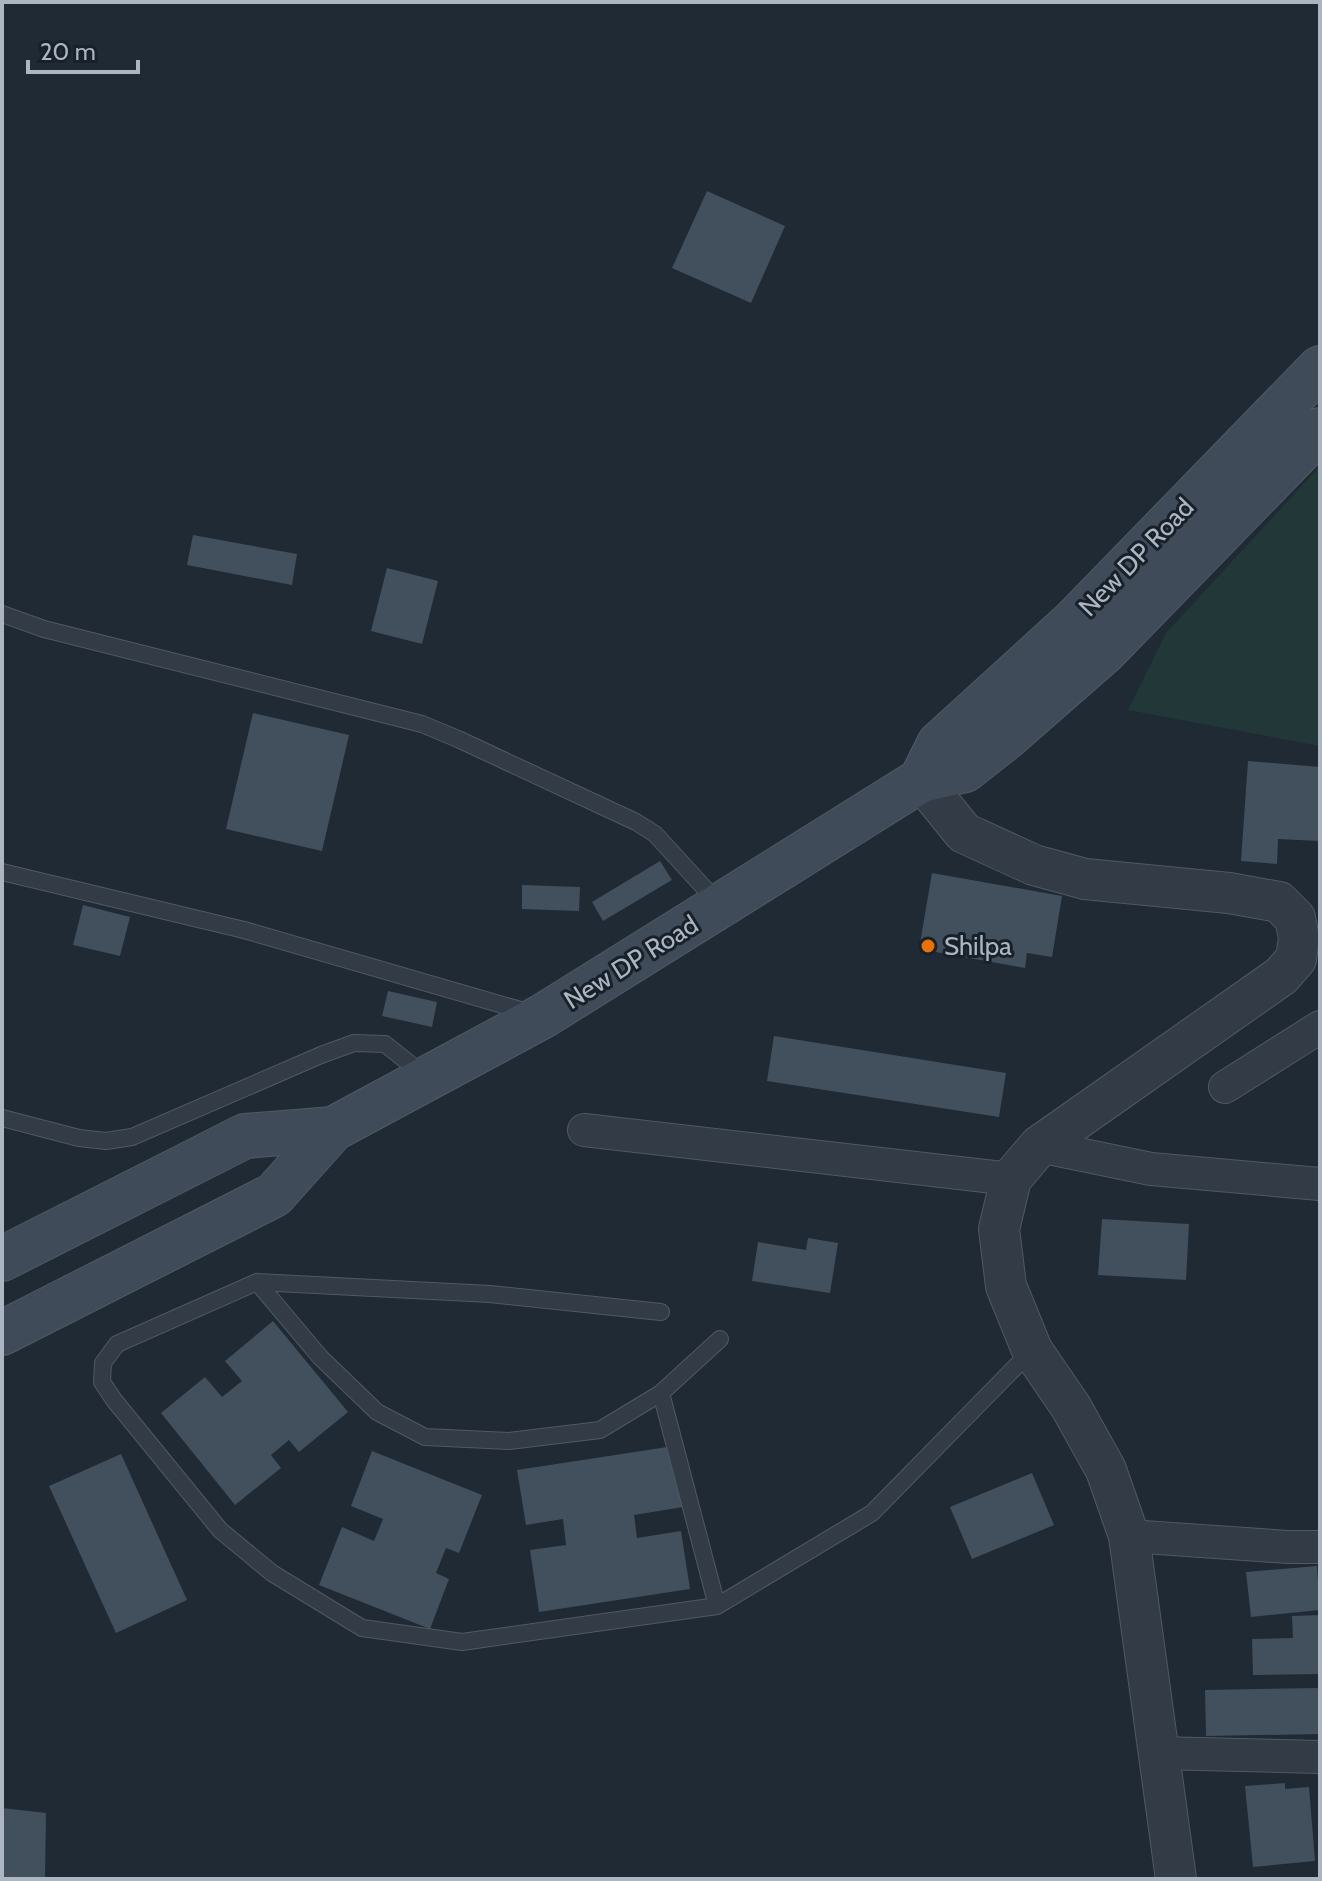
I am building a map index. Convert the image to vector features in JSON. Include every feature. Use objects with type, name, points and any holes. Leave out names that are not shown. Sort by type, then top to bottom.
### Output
[{"type":"main road","name":"New DP Road","points":[[921,780],[939,744],[1074,621],[1320,368]]},
{"type":"main road","name":"New DP Road","points":[[2,1333],[274,1195],[333,1129],[543,1016],[921,780],[965,770],[1104,652],[1320,430]]},
{"type":"main road","name":"New DP Road","points":[[2,1259],[245,1136],[333,1129]]},
{"type":"street","points":[[921,780],[964,833],[1034,865],[1085,879],[1229,893],[1279,902],[1295,918],[1299,938],[1296,959],[1281,976]]},
{"type":"street","points":[[1176,1879],[1129,1536],[1106,1470],[1071,1407],[1032,1350],[1006,1286],[999,1229],[1011,1179],[1039,1146],[1281,976],[1320,957]]},
{"type":"street","points":[[1225,1087],[1320,1027]]},
{"type":"street","points":[[584,1130],[1011,1179]]},
{"type":"street","points":[[1039,1146],[1151,1169],[1320,1184]]},
{"type":"street","points":[[1129,1536],[1320,1547]]},
{"type":"street","points":[[1158,1753],[1320,1757]]},
{"type":"lane","points":[[2,614],[44,629],[422,724],[636,822],[655,834],[720,906]]},
{"type":"lane","points":[[2,872],[244,930],[543,1016]]},
{"type":"lane","points":[[2,1118],[79,1138],[106,1141],[132,1137],[354,1043],[385,1044],[428,1079]]},
{"type":"lane","points":[[661,1312],[490,1294],[257,1282],[117,1344],[103,1363],[102,1382],[220,1530],[272,1573],[362,1628],[462,1642],[717,1606],[872,1513],[1032,1350]]},
{"type":"lane","points":[[257,1282],[320,1357],[377,1412],[425,1437],[509,1441],[600,1430],[661,1393],[720,1339]]},
{"type":"lane","points":[[661,1393],[717,1606]]},
{"type":"green space","points":[[1320,466],[1320,746],[1128,710],[1166,633]]},
{"type":"building","points":[[707,191],[785,226],[751,303],[672,268]]},
{"type":"building","points":[[193,535],[297,554],[292,585],[187,565]]},
{"type":"building","points":[[387,568],[438,581],[422,644],[371,631]]},
{"type":"building","points":[[253,713],[349,735],[322,851],[226,829]]},
{"type":"building","points":[[1248,761],[1320,767],[1320,841],[1278,839],[1277,864],[1241,861]]},
{"type":"building","points":[[660,861],[672,880],[603,921],[592,902]]},
{"type":"building","points":[[932,873],[1062,896],[1052,957],[1027,953],[1025,968],[919,949]]},
{"type":"building","points":[[522,885],[580,887],[579,911],[522,909]]},
{"type":"building","points":[[83,905],[130,917],[120,956],[73,945]]},
{"type":"building","points":[[388,991],[437,1002],[432,1027],[382,1016]]},
{"type":"building","points":[[774,1036],[1006,1073],[999,1117],[767,1081]]},
{"type":"building","points":[[1102,1219],[1189,1224],[1186,1280],[1098,1275]]},
{"type":"building","points":[[808,1238],[838,1243],[830,1293],[752,1281],[758,1242],[806,1250]]},
{"type":"building","points":[[273,1321],[348,1412],[299,1452],[289,1440],[271,1455],[281,1468],[235,1505],[161,1413],[205,1377],[222,1397],[242,1381],[225,1361]]},
{"type":"building","points":[[674,1446],[683,1507],[634,1515],[637,1538],[681,1531],[690,1589],[539,1612],[530,1550],[566,1545],[563,1519],[526,1525],[517,1470]]},
{"type":"building","points":[[372,1451],[482,1495],[459,1553],[446,1548],[436,1573],[449,1579],[430,1629],[319,1585],[342,1527],[374,1541],[383,1519],[351,1506]]},
{"type":"building","points":[[121,1454],[187,1600],[116,1633],[49,1486]]},
{"type":"building","points":[[1032,1473],[1054,1525],[972,1559],[950,1507]]},
{"type":"building","points":[[1317,1566],[1320,1610],[1251,1617],[1246,1572]]},
{"type":"building","points":[[1320,1615],[1320,1674],[1253,1675],[1252,1639],[1293,1638],[1292,1616]]},
{"type":"building","points":[[1320,1688],[1320,1734],[1206,1736],[1205,1690]]},
{"type":"building","points":[[1285,1783],[1285,1789],[1309,1787],[1315,1861],[1253,1867],[1245,1786]]},
{"type":"building","points":[[2,1808],[46,1813],[45,1879],[2,1879]]},
{"type":"place","name":"Shilpa","points":[[928,946]]}]
